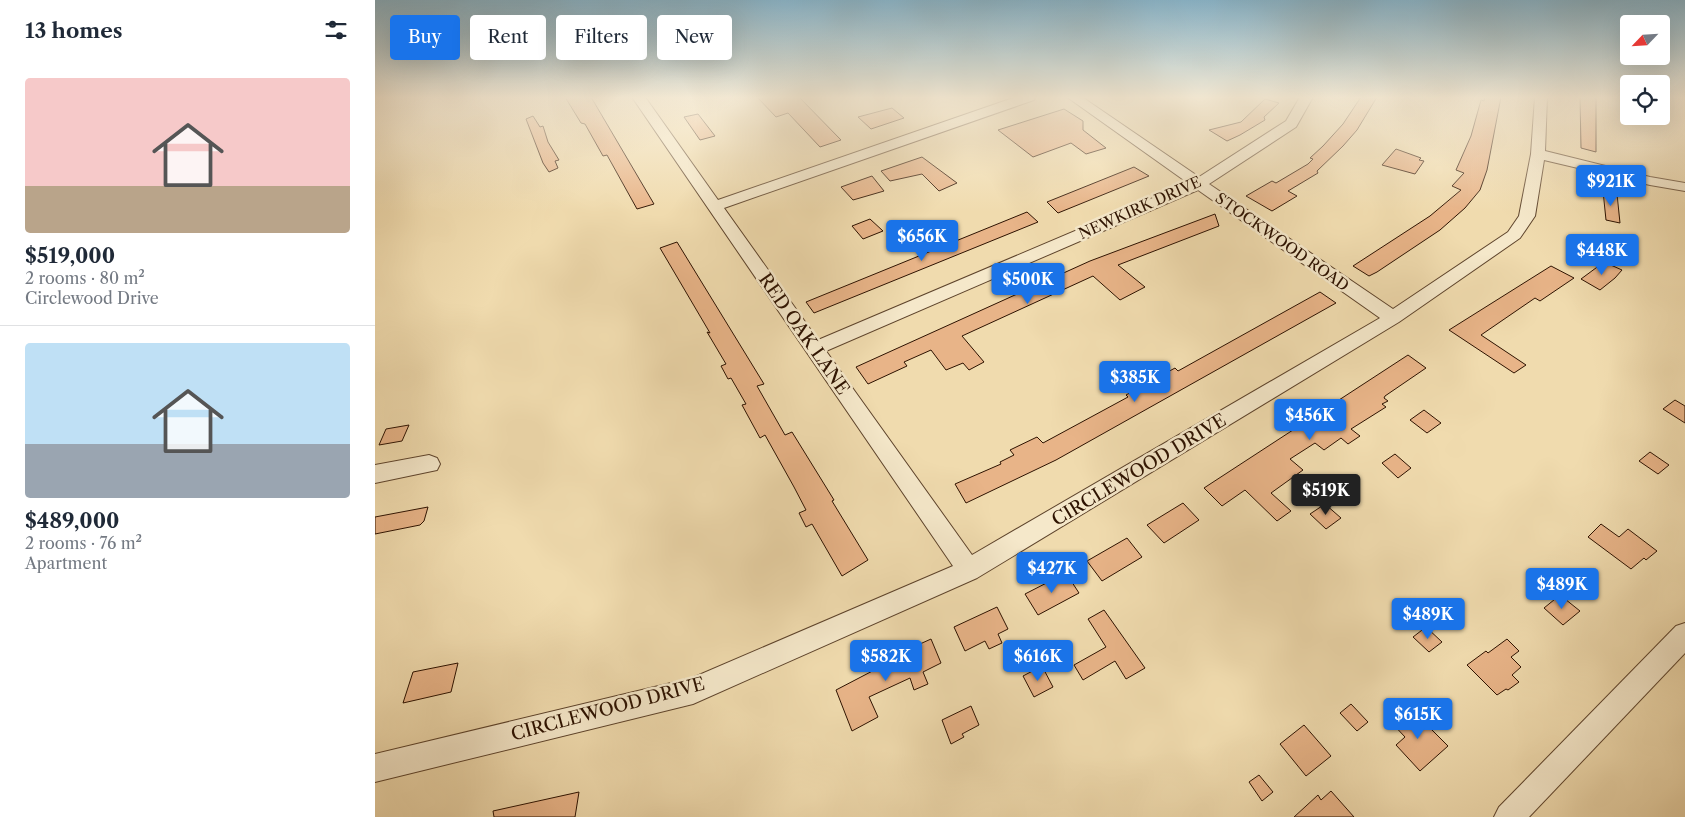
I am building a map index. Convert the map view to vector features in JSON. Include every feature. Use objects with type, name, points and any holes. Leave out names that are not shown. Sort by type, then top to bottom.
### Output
[{"type":"street","name":"RED OAK LANE","points":[[668,135],[714,206],[969,570]]},
{"type":"street","points":[[714,206],[919,135]]},
{"type":"street","name":"STOCKWOOD ROAD","points":[[1128,135],[1393,318]]},
{"type":"street","name":"NEWKIRK DRIVE","points":[[814,349],[1199,184],[1274,135]]},
{"type":"street","name":"CIRCLEWOOD DRIVE","points":[[375,768],[693,691],[969,570],[1393,318],[1514,235],[1527,216],[1538,154],[1539,135]]},
{"type":"street","points":[[1538,154],[1685,187]]},
{"type":"street","points":[[375,474],[429,464]]},
{"type":"street","points":[[1509,817],[1685,635]]},
{"type":"building","points":[[532,135],[546,135],[559,160],[555,161],[558,168],[549,172],[543,163]]},
{"type":"building","points":[[591,135],[613,135],[654,204],[637,209],[607,155],[603,156]]},
{"type":"building","points":[[697,135],[715,136],[700,140]]},
{"type":"building","points":[[809,135],[836,135],[841,140],[820,147]]},
{"type":"building","points":[[1005,135],[1090,135],[1106,148],[1086,154],[1071,143],[1033,157]]},
{"type":"building","points":[[1217,135],[1240,135],[1227,141]]},
{"type":"building","points":[[1333,135],[1353,135],[1317,171],[1318,173],[1288,191],[1297,196],[1272,211],[1246,196],[1272,181],[1276,183],[1308,164],[1313,159],[1310,158]]},
{"type":"building","points":[[1494,135],[1487,170],[1480,190],[1465,208],[1440,230],[1377,272],[1369,276],[1353,266],[1430,216],[1461,190],[1452,186],[1464,173],[1456,170],[1471,136]]},
{"type":"building","points":[[1581,135],[1596,135],[1596,152],[1581,148]]},
{"type":"building","points":[[1396,149],[1421,158],[1419,160],[1424,161],[1415,174],[1382,165]]},
{"type":"building","points":[[922,157],[957,183],[939,191],[922,174],[890,181],[881,171]]},
{"type":"building","points":[[1134,167],[1149,176],[1058,213],[1047,202]]},
{"type":"building","points":[[872,176],[884,191],[853,200],[841,187]]},
{"type":"building","points":[[1603,191],[1617,194],[1620,223],[1606,220]]},
{"type":"building","points":[[1027,212],[1038,222],[814,313],[806,302]]},
{"type":"building","points":[[1215,214],[1219,226],[1118,265],[1145,287],[1120,300],[1093,276],[962,336],[984,362],[969,370],[963,363],[946,370],[931,350],[904,362],[907,366],[868,384],[856,367],[1090,261]]},
{"type":"building","points":[[870,219],[883,231],[863,239],[852,226]]},
{"type":"building","points":[[1585,236],[1603,242],[1594,257],[1575,250]]},
{"type":"building","points":[[677,242],[764,384],[757,386],[785,435],[792,432],[868,560],[842,576],[812,524],[806,527],[799,513],[806,510],[794,487],[765,435],[760,438],[742,405],[746,404],[731,378],[728,379],[721,366],[726,364],[707,332],[710,333],[660,248]]},
{"type":"building","points":[[1604,262],[1622,270],[1600,290],[1581,279]]},
{"type":"building","points":[[1551,266],[1574,278],[1540,301],[1535,298],[1481,335],[1526,365],[1514,373],[1449,330]]},
{"type":"building","points":[[1320,292],[1336,303],[1056,460],[966,503],[955,484],[1001,464],[1000,462],[1014,455],[1010,450],[1037,437],[1043,443],[1128,397],[1126,395],[1175,368],[1178,371]]},
{"type":"building","points":[[1408,355],[1426,368],[1385,396],[1384,398],[1388,401],[1382,404],[1386,407],[1351,429],[1360,436],[1348,444],[1341,438],[1324,450],[1315,443],[1290,459],[1303,470],[1271,493],[1291,511],[1277,521],[1245,490],[1222,506],[1204,488]]},
{"type":"building","points":[[1675,400],[1685,406],[1685,423],[1663,409]]},
{"type":"building","points":[[1424,410],[1441,423],[1427,433],[1410,420]]},
{"type":"building","points":[[409,425],[402,441],[379,445],[386,429]]},
{"type":"building","points":[[1650,452],[1669,465],[1658,474],[1639,461]]},
{"type":"building","points":[[1395,454],[1411,468],[1398,478],[1382,463]]},
{"type":"building","points":[[1183,503],[1199,520],[1164,543],[1147,525]]},
{"type":"building","points":[[1325,504],[1341,518],[1326,529],[1310,514]]},
{"type":"building","points":[[428,507],[424,521],[420,525],[375,534],[375,517]]},
{"type":"building","points":[[1601,524],[1619,537],[1628,529],[1657,551],[1646,560],[1644,558],[1631,569],[1588,537]]},
{"type":"building","points":[[1127,538],[1142,557],[1102,581],[1087,561]]},
{"type":"building","points":[[1066,573],[1079,593],[1038,615],[1025,594]]},
{"type":"building","points":[[1560,595],[1580,611],[1563,625],[1544,608]]},
{"type":"building","points":[[997,607],[1008,629],[998,634],[1002,643],[989,649],[985,641],[965,651],[954,627]]},
{"type":"building","points":[[1104,610],[1145,668],[1126,679],[1115,661],[1083,680],[1074,665],[1106,647],[1088,619]]},
{"type":"building","points":[[1426,627],[1442,642],[1429,652],[1413,637]]},
{"type":"building","points":[[931,639],[941,663],[923,672],[928,684],[914,690],[910,678],[869,697],[878,717],[852,731],[836,690],[882,666],[880,662]]},
{"type":"building","points":[[1507,639],[1519,651],[1511,657],[1521,667],[1512,675],[1519,682],[1497,695],[1467,665]]},
{"type":"building","points":[[458,663],[451,692],[403,703],[413,672]]},
{"type":"building","points":[[1042,666],[1053,687],[1034,697],[1023,676]]},
{"type":"building","points":[[1351,704],[1368,722],[1357,731],[1340,713]]},
{"type":"building","points":[[971,706],[979,725],[962,734],[964,737],[951,744],[942,720]]},
{"type":"building","points":[[1397,709],[1409,721],[1417,715],[1448,746],[1420,771],[1396,745],[1405,737],[1390,721]]},
{"type":"building","points":[[1304,725],[1331,756],[1306,776],[1280,744]]},
{"type":"building","points":[[1259,775],[1273,792],[1262,801],[1249,782]]},
{"type":"building","points":[[1331,791],[1354,817],[1294,817],[1318,795],[1321,800]]},
{"type":"building","points":[[579,792],[575,817],[494,817],[493,811]]}]
